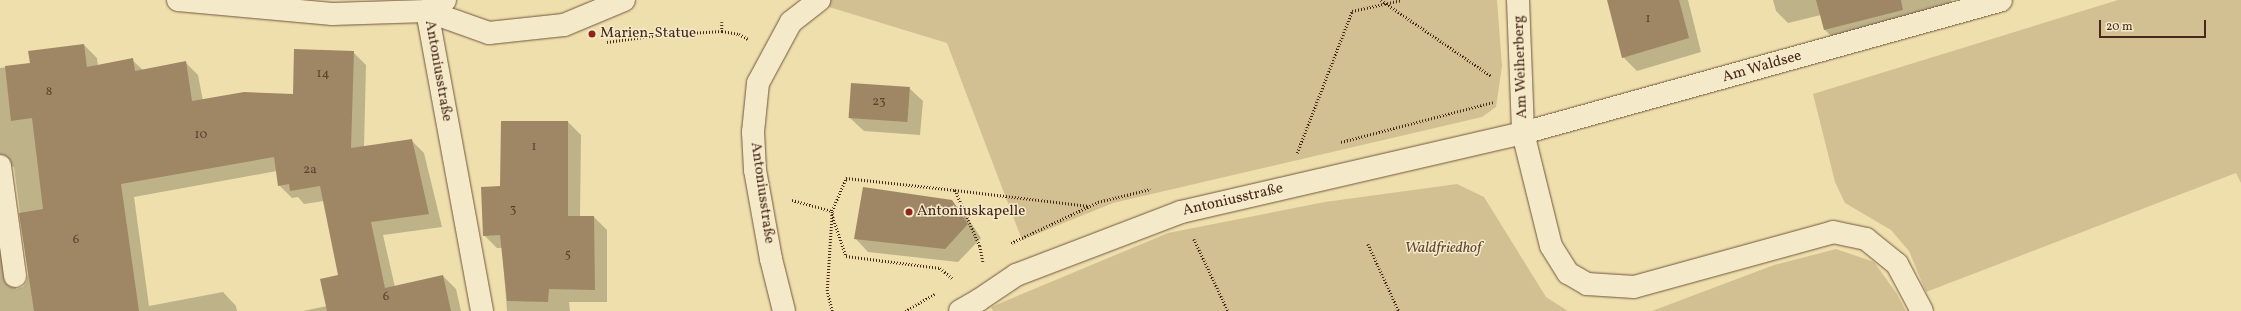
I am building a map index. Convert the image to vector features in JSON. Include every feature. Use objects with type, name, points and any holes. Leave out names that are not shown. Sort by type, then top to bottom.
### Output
[{"type":"street","points":[[178,0],[332,14],[364,6],[427,10],[445,0]]},
{"type":"street","name":"Antoniusstraße","points":[[427,10],[489,33],[564,25],[624,0]]},
{"type":"street","name":"Antoniusstraße","points":[[784,311],[771,259],[755,170],[753,132],[758,83],[791,22],[819,0]]},
{"type":"street","name":"Am Weiherberg","points":[[1518,0],[1523,99],[1523,133],[1551,246],[1568,272],[1587,284],[1634,287],[1833,232],[1866,239],[1896,264],[1922,311]]},
{"type":"street","name":"Am Waldsee","points":[[1523,133],[2001,0]]},
{"type":"street","name":"Antoniusstraße","points":[[427,10],[482,311]]},
{"type":"street","name":"Antoniusstraße","points":[[960,311],[1016,275],[1181,212],[1523,133]]},
{"type":"street","points":[[0,166],[15,276]]},
{"type":"path","points":[[1381,0],[1388,3],[1523,99]]},
{"type":"path","points":[[1297,153],[1352,11],[1402,0]]},
{"type":"path","points":[[722,22],[722,31]]},
{"type":"path","points":[[832,311],[827,291],[832,211],[846,178],[1090,206]]},
{"type":"path","points":[[955,190],[980,246],[984,264]]},
{"type":"path","points":[[760,192],[832,211]]},
{"type":"path","points":[[832,211],[846,256],[940,268],[979,300]]},
{"type":"path","points":[[1181,212],[1228,311]]},
{"type":"path","points":[[1368,244],[1399,311]]},
{"type":"green space","points":[[806,0],[1497,0],[1502,66],[1496,107],[1482,117],[1113,203],[1022,240],[947,43]]},
{"type":"green space","points":[[2118,0],[2241,0],[2241,183],[2236,173],[1926,292],[1909,251],[1891,230],[1845,203],[1835,182],[1813,94]]},
{"type":"green space","name":"Waldfriedhof","points":[[1457,184],[1484,197],[1546,297],[1568,311],[993,311],[991,307],[1168,233],[1325,202]]},
{"type":"green space","points":[[1836,249],[1874,262],[1897,294],[1906,311],[1652,311],[1774,265]]},
{"type":"building","points":[[1607,0],[1679,0],[1689,38],[1622,58]]},
{"type":"building","points":[[1816,0],[1901,0],[1903,10],[1824,30]]},
{"type":"building","points":[[84,44],[87,67],[133,58],[135,71],[186,61],[192,101],[244,92],[293,94],[294,49],[354,51],[351,148],[412,139],[429,214],[371,222],[385,288],[443,275],[451,311],[327,311],[320,279],[338,275],[320,186],[290,191],[289,184],[278,186],[274,157],[121,184],[139,311],[34,311],[19,213],[43,209],[32,118],[11,121],[5,66],[30,63],[28,51]]},
{"type":"building","points":[[851,83],[910,87],[907,122],[849,118]]},
{"type":"building","points":[[501,121],[568,121],[568,216],[594,216],[595,290],[549,289],[548,302],[507,301],[500,235],[483,236],[481,187],[500,186]]},
{"type":"building","name":"Antoniuskapelle","points":[[863,187],[952,200],[968,224],[945,249],[854,239]]},
{"type":"place","name":"Marien-Statue","points":[[592,34]]},
{"type":"place","name":"Antoniuskapelle","points":[[909,212]]}]
